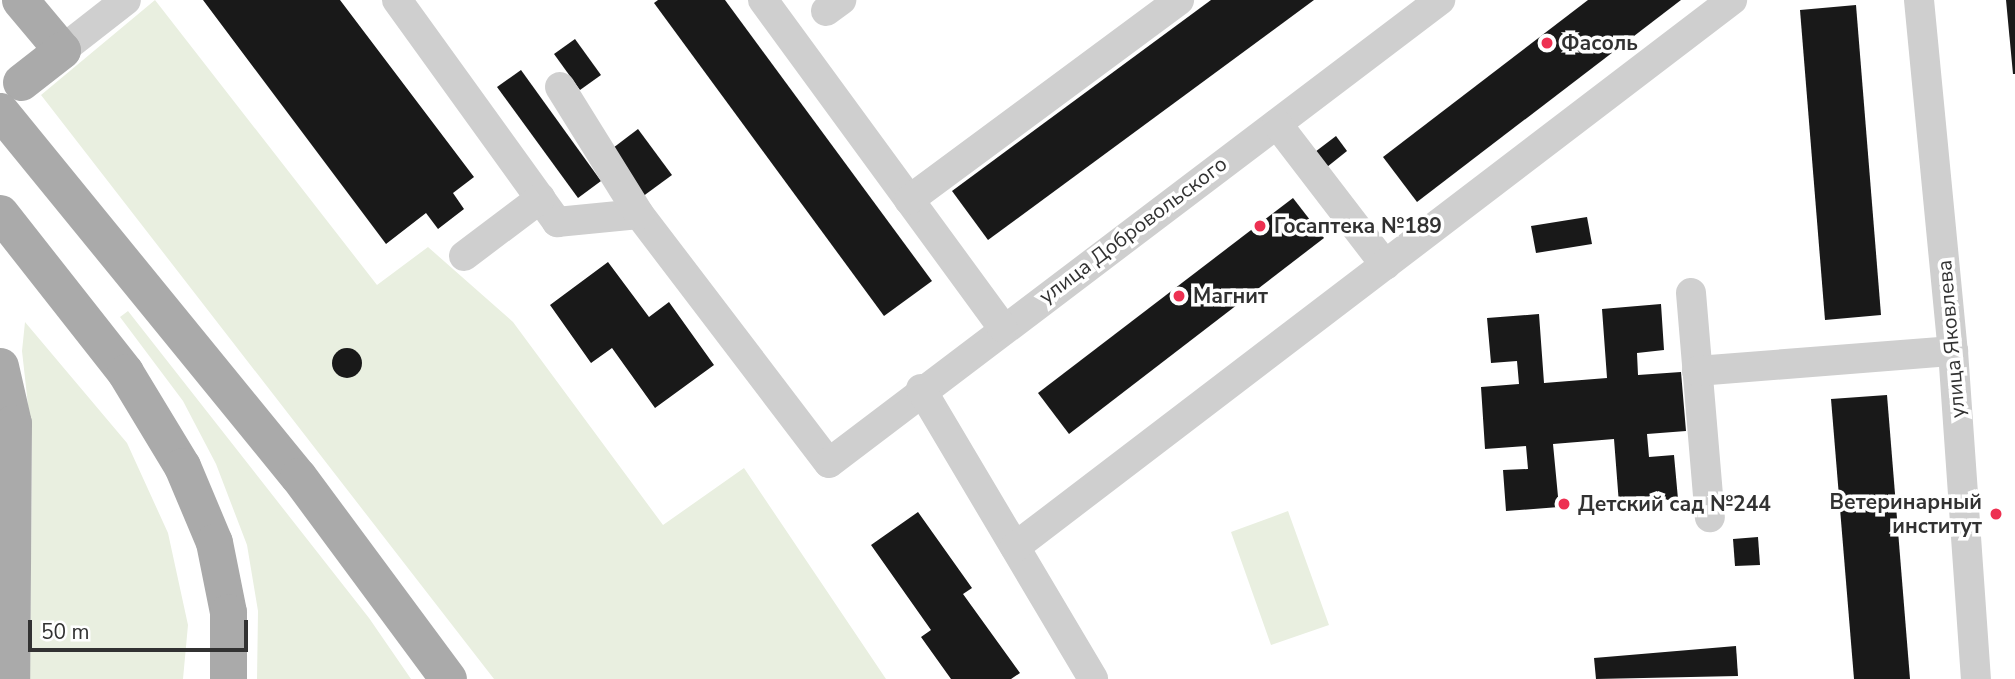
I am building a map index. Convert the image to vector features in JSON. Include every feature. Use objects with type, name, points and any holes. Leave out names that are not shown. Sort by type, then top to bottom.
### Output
[{"type":"main road","points":[[20,0],[62,50],[21,82]]},
{"type":"main road","points":[[0,111],[298,476],[448,679]]},
{"type":"main road","points":[[0,213],[125,372],[182,467],[214,542],[228,612],[228,679]]},
{"type":"main road","points":[[0,366],[13,423],[11,679]]},
{"type":"street","points":[[62,50],[126,0]]},
{"type":"street","points":[[397,0],[557,222],[639,214],[560,87]]},
{"type":"street","points":[[763,0],[1002,327]]},
{"type":"street","points":[[909,200],[1179,0]]},
{"type":"street","points":[[1015,547],[1732,0]]},
{"type":"street","name":"улица Яковлева","points":[[1919,0],[1953,351],[1976,679]]},
{"type":"street","name":"улица Добровольского","points":[[639,214],[829,463],[1002,327],[1277,124],[1434,2]]},
{"type":"street","points":[[1277,124],[1385,265]]},
{"type":"street","points":[[464,256],[541,198]]},
{"type":"street","points":[[1691,293],[1710,517]]},
{"type":"street","points":[[1698,371],[1953,351]]},
{"type":"street","points":[[921,389],[1093,679]]},
{"type":"green space","points":[[155,0],[377,285],[428,247],[513,322],[663,525],[744,468],[886,679],[494,679],[41,95]]},
{"type":"green space","points":[[128,311],[369,618],[411,679],[257,679],[258,611],[247,545],[216,464],[183,401],[120,317]]},
{"type":"green space","points":[[25,322],[127,443],[168,533],[188,625],[183,679],[30,679],[32,441],[22,351]]},
{"type":"green space","points":[[1288,511],[1329,625],[1271,645],[1231,532]]},
{"type":"building","points":[[203,0],[340,0],[474,177],[453,193],[464,209],[438,229],[426,213],[386,244]]},
{"type":"building","points":[[658,0],[725,0],[932,281],[884,316],[654,3]]},
{"type":"building","points":[[1211,0],[1314,0],[988,240],[952,191]]},
{"type":"building","points":[[1588,0],[1681,0],[1417,202],[1383,157]]},
{"type":"building","points":[[2006,0],[2015,0],[2015,74],[2013,74]]},
{"type":"building","points":[[1856,5],[1881,315],[1825,320],[1800,10]]},
{"type":"building","points":[[575,39],[601,75],[580,90],[554,54]]},
{"type":"building","points":[[521,70],[601,181],[578,198],[497,87]]},
{"type":"building","points":[[638,129],[672,175],[642,197],[609,151]]},
{"type":"building","points":[[1336,136],[1347,151],[1327,167],[1315,152]]},
{"type":"building","points":[[1293,198],[1324,238],[1069,434],[1038,393]]},
{"type":"building","points":[[1587,217],[1592,244],[1536,253],[1531,226]]},
{"type":"building","points":[[608,262],[649,317],[669,302],[714,365],[655,408],[612,348],[591,363],[550,305]]},
{"type":"building","points":[[1661,304],[1664,350],[1637,353],[1638,375],[1681,372],[1686,431],[1647,434],[1649,457],[1674,455],[1678,499],[1619,504],[1614,439],[1553,444],[1559,507],[1506,511],[1503,470],[1528,469],[1526,446],[1485,449],[1481,387],[1519,384],[1517,361],[1491,363],[1487,318],[1539,314],[1544,383],[1607,378],[1602,309]]},
{"type":"building","points":[[347,348],[353,349],[361,357],[361,369],[353,377],[347,378],[341,377],[333,369],[332,363],[333,357],[341,349]]},
{"type":"building","points":[[1887,395],[1910,679],[1854,679],[1831,399]]},
{"type":"building","points":[[918,512],[972,588],[963,594],[1020,673],[1011,679],[951,679],[921,637],[931,630],[871,545]]},
{"type":"building","points":[[1758,537],[1760,565],[1735,566],[1733,539]]},
{"type":"building","points":[[1736,646],[1738,676],[1596,679],[1594,658]]},
{"type":"place","name":"Фасоль","points":[[1547,43]]},
{"type":"place","name":"Госаптека №189","points":[[1260,226]]},
{"type":"place","name":"Магнит","points":[[1179,296]]},
{"type":"place","name":"Детский сад №244","points":[[1564,504]]},
{"type":"place","name":"Ветеринарный институт","points":[[1996,514]]}]
